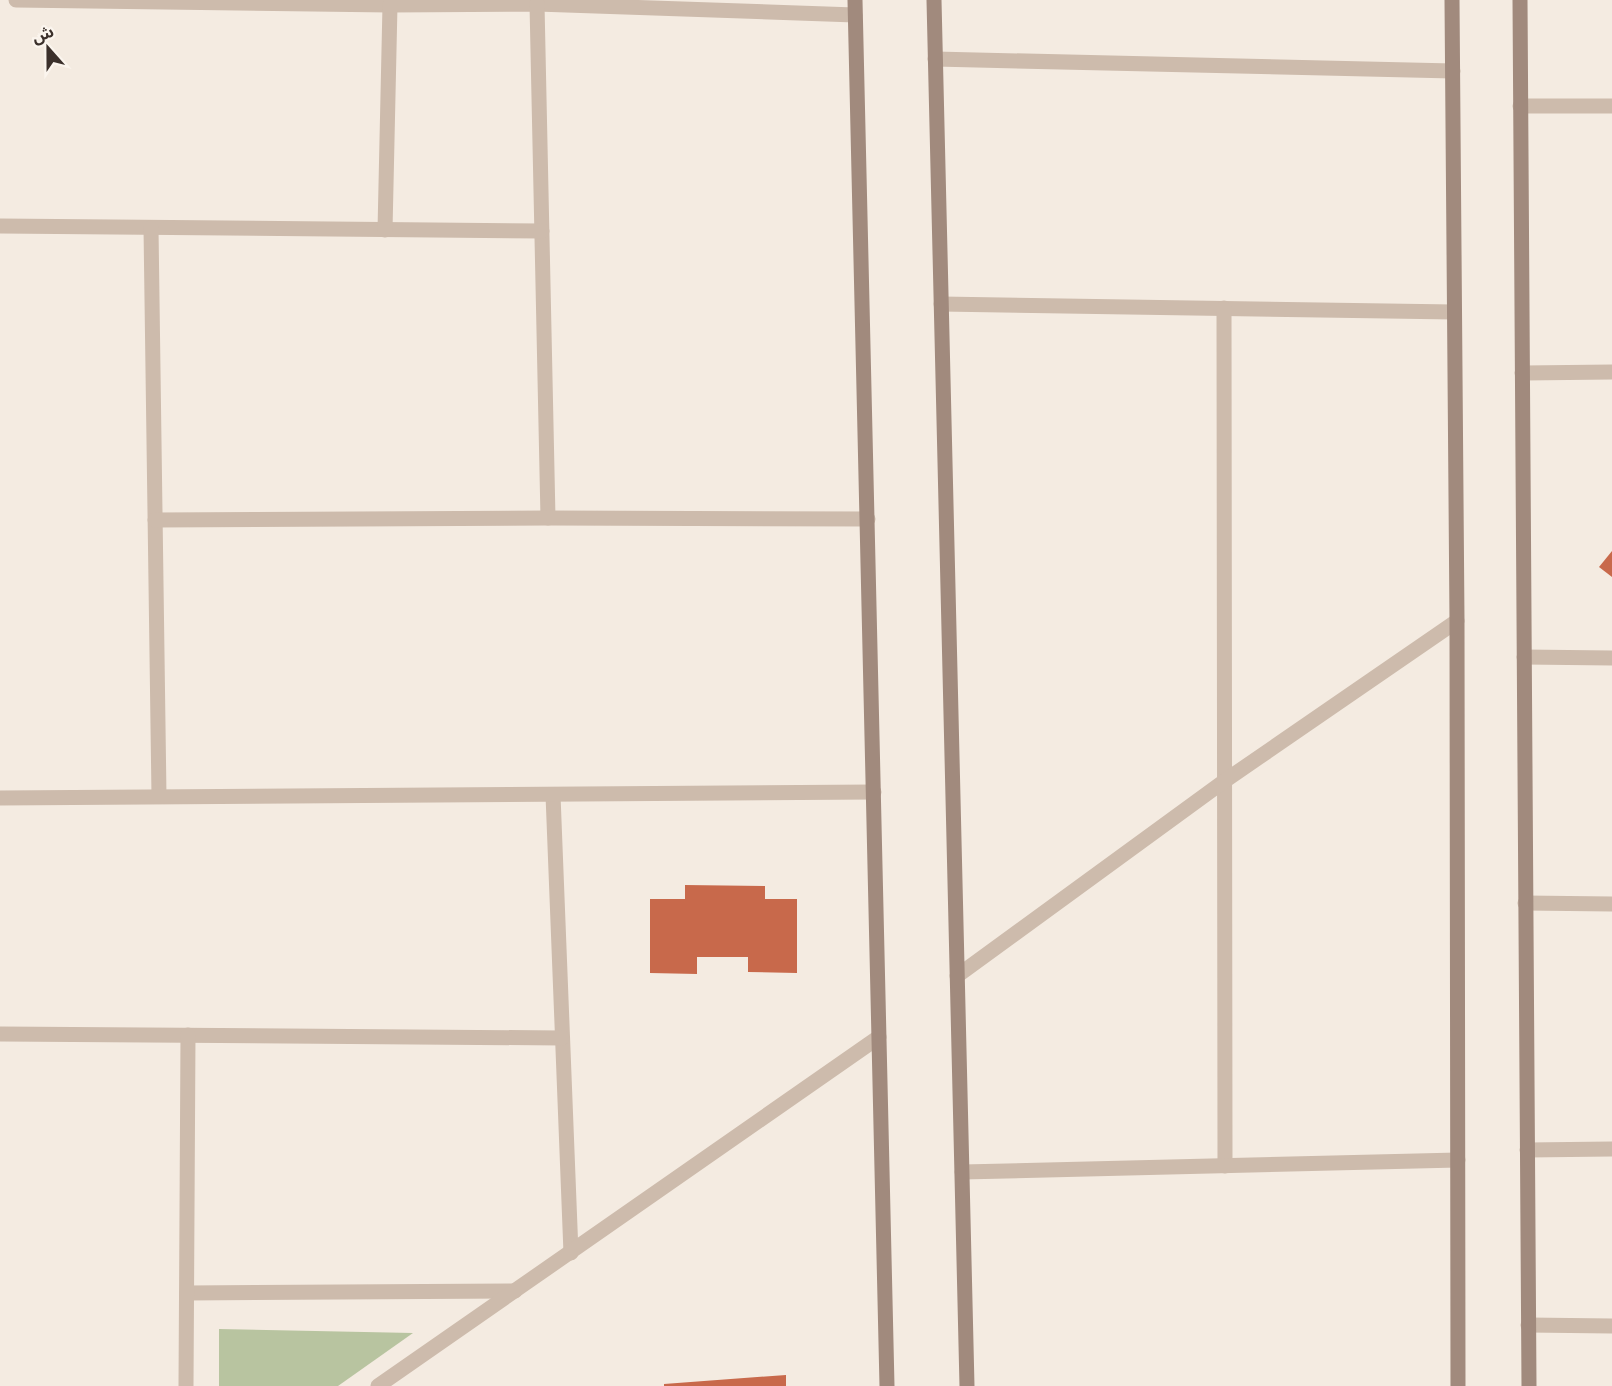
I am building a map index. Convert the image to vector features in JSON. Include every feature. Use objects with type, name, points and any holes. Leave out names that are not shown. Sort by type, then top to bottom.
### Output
[{"type":"street","points":[[16,0],[390,5],[537,3],[855,7],[887,1386]]},
{"type":"street","points":[[934,0],[967,1386]]},
{"type":"street","points":[[1452,0],[1457,621],[1458,1386]]},
{"type":"street","points":[[1520,0],[1529,1386]]},
{"type":"street","points":[[537,3],[548,518]]},
{"type":"street","points":[[385,230],[390,5]]},
{"type":"street","points":[[935,59],[1453,71]]},
{"type":"street","points":[[1520,106],[1612,106]]},
{"type":"street","points":[[0,226],[542,231]]},
{"type":"street","points":[[151,228],[159,796]]},
{"type":"street","points":[[941,304],[1454,312]]},
{"type":"street","points":[[1224,308],[1225,1166]]},
{"type":"street","points":[[1522,373],[1612,372]]},
{"type":"street","points":[[155,520],[868,519]]},
{"type":"street","points":[[957,976],[1223,782],[1457,621]]},
{"type":"street","points":[[1524,657],[1612,658]]},
{"type":"street","points":[[0,798],[874,792]]},
{"type":"street","points":[[553,795],[571,1253]]},
{"type":"street","points":[[1525,903],[1612,904]]},
{"type":"street","points":[[0,1034],[562,1038]]},
{"type":"street","points":[[186,1386],[188,1035]]},
{"type":"street","points":[[378,1386],[879,1037]]},
{"type":"street","points":[[1527,1150],[1612,1149]]},
{"type":"street","points":[[962,1172],[1458,1160]]},
{"type":"street","points":[[187,1293],[515,1291]]},
{"type":"street","points":[[1528,1325],[1612,1326]]},
{"type":"green space","points":[[219,1329],[413,1333],[338,1386],[219,1386]]},
{"type":"building","points":[[1612,551],[1612,577],[1599,567]]},
{"type":"building","points":[[685,885],[765,886],[765,899],[797,899],[797,973],[748,972],[748,957],[697,957],[697,974],[650,973],[650,899],[685,899]]},
{"type":"building","points":[[786,1375],[786,1386],[664,1386],[664,1384]]}]
